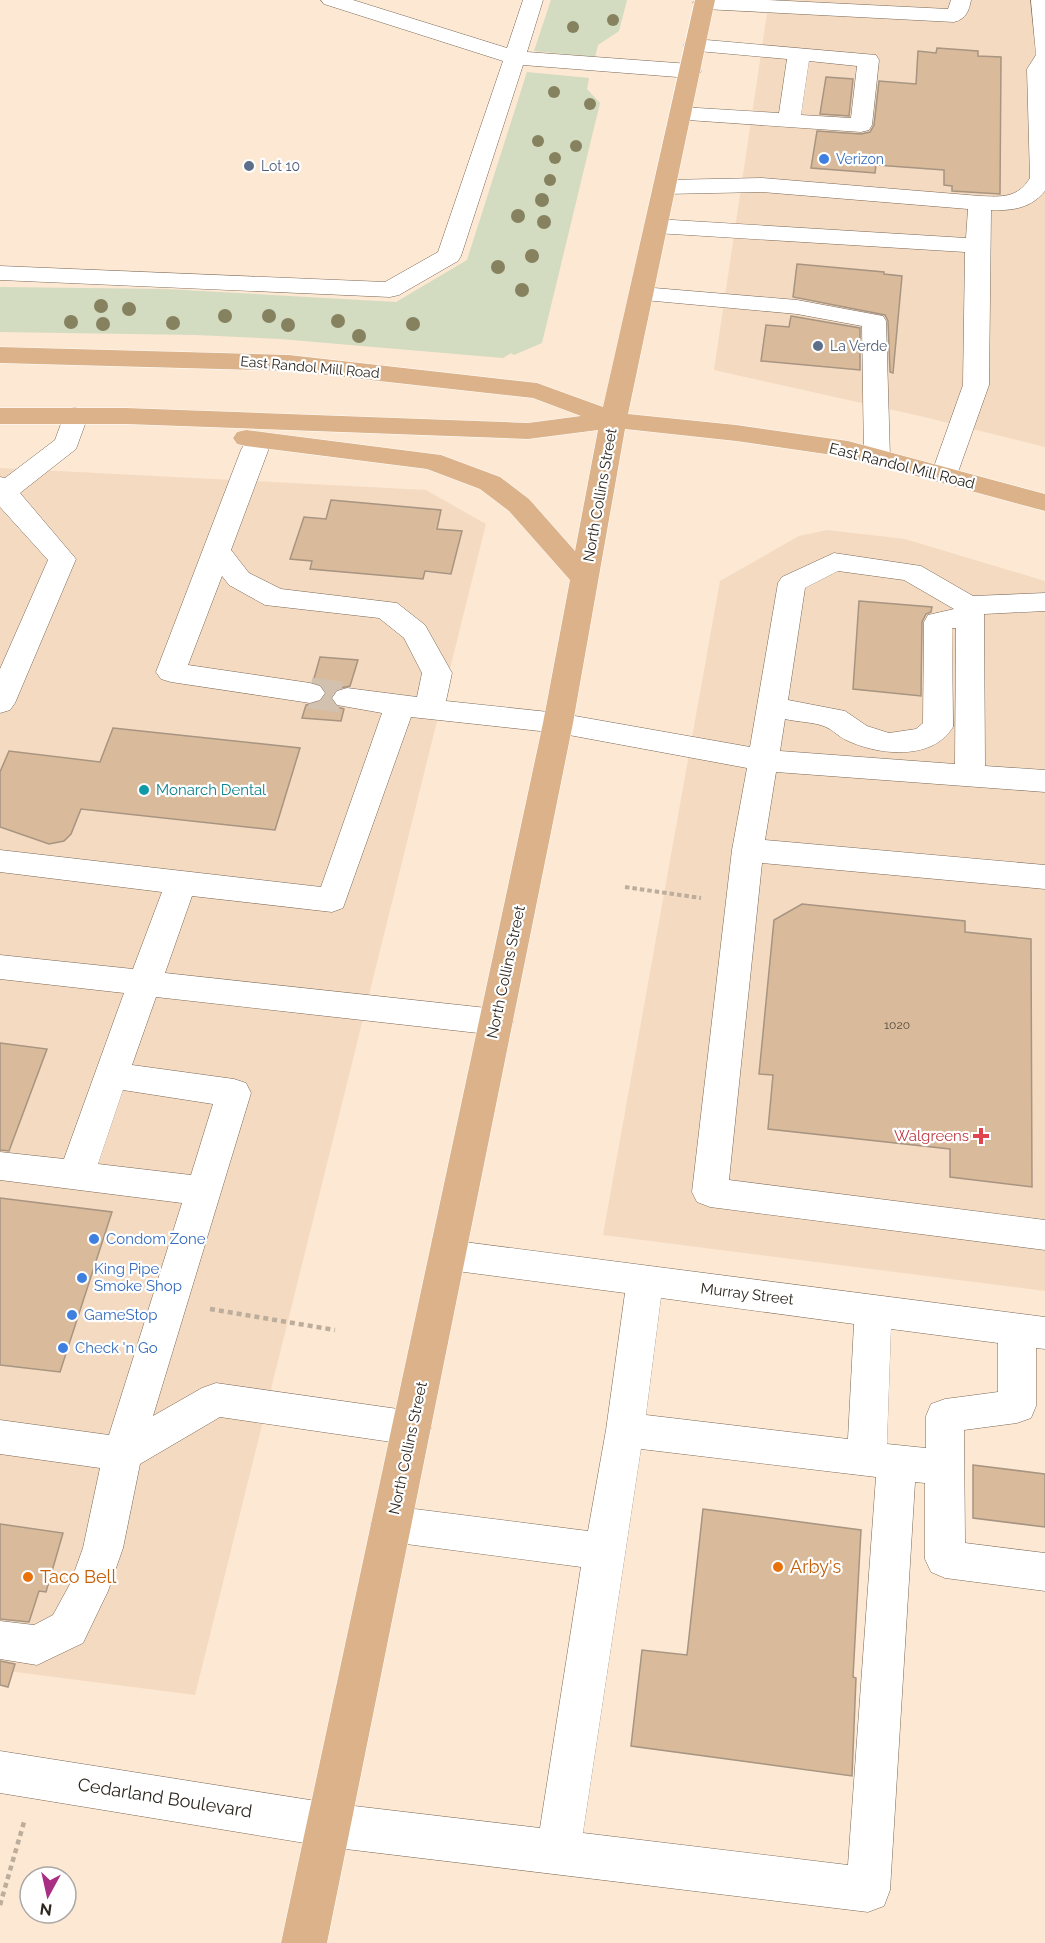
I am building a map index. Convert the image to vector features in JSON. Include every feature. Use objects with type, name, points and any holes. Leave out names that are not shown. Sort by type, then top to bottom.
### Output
[{"type":"main road","name":"North Collins Street","points":[[304,1943],[558,723],[608,445],[705,1]]},
{"type":"main road","name":"East Randol Mill Road","points":[[0,355],[289,363],[537,391],[614,420]]},
{"type":"main road","name":"East Randol Mill Road","points":[[0,416],[126,416],[528,431],[614,420],[848,449],[1045,503]]},
{"type":"main road","points":[[126,416],[197,432],[432,461],[490,483],[519,505],[585,580]]},
{"type":"street","points":[[331,0],[514,58],[690,71]]},
{"type":"street","points":[[0,273],[390,290],[448,256],[481,165],[532,0]]},
{"type":"street","points":[[665,187],[762,185],[1013,204],[1033,194],[1042,178],[1038,69],[1045,56],[1041,0]]},
{"type":"street","points":[[705,1],[957,8]]},
{"type":"street","points":[[681,114],[861,125],[868,60],[695,45]]},
{"type":"street","points":[[789,120],[799,54]]},
{"type":"street","points":[[944,476],[976,385],[977,246],[981,203]]},
{"type":"street","points":[[656,226],[977,246]]},
{"type":"street","points":[[642,294],[797,307],[874,321],[877,458]]},
{"type":"street","points":[[0,703],[62,559],[1,492],[67,443],[75,416]]},
{"type":"street","points":[[259,440],[171,672],[310,693]]},
{"type":"street","points":[[0,861],[332,900],[415,707],[437,673],[415,632],[387,610],[275,598],[239,579],[217,551]]},
{"type":"street","points":[[969,610],[911,572],[834,562],[792,583],[748,850],[710,1192],[1045,1235]]},
{"type":"street","points":[[772,707],[834,718],[856,733],[889,743],[924,738],[938,727],[938,622],[969,610],[1045,602]]},
{"type":"street","points":[[969,610],[970,775]]},
{"type":"street","points":[[347,698],[558,723],[763,760],[1045,781]]},
{"type":"street","points":[[748,850],[1045,877]]},
{"type":"street","points":[[76,1176],[181,883]]},
{"type":"street","points":[[0,967],[496,1022]]},
{"type":"street","points":[[0,1640],[37,1645],[68,1629],[88,1591],[103,1548],[123,1454],[234,1093],[111,1076]]},
{"type":"street","points":[[0,1166],[203,1191]]},
{"type":"street","name":"Murray Street","points":[[449,1255],[1031,1331]]},
{"type":"street","points":[[558,1852],[625,1430],[645,1281]]},
{"type":"street","points":[[873,1310],[882,1461]]},
{"type":"street","points":[[1031,1331],[1031,1408],[945,1416],[945,1559],[1045,1572]]},
{"type":"street","points":[[0,1437],[123,1454],[216,1400],[412,1428]]},
{"type":"street","points":[[625,1430],[945,1468]]},
{"type":"street","name":"Cedarland Boulevard","points":[[19,1775],[329,1825],[868,1890],[882,1461]]},
{"type":"street","points":[[392,1524],[604,1552]]},
{"type":"path","points":[[625,886],[742,904]]},
{"type":"path","points":[[168,1303],[335,1330]]},
{"type":"path","points":[[0,1905],[19,1775]]},
{"type":"shaded area","points":[[769,0],[1045,0],[1045,447],[920,416],[714,370]]},
{"type":"shaded area","points":[[0,468],[426,490],[486,524],[195,1695],[0,1670]]},
{"type":"shaded area","points":[[827,530],[905,539],[1045,581],[1045,1291],[603,1235],[720,581],[799,536]]},
{"type":"green space","points":[[551,0],[627,0],[619,31],[598,45],[595,57],[534,51]]},
{"type":"green space","points":[[527,72],[589,78],[587,89],[600,103],[542,343],[503,358],[280,339],[196,335],[0,332],[0,287],[165,289],[396,302],[467,260]]},
{"type":"building","points":[[937,48],[978,51],[978,56],[1001,57],[1000,194],[952,191],[952,186],[944,185],[944,170],[876,165],[875,173],[811,168],[817,131],[861,134],[870,132],[874,125],[879,81],[916,84],[918,51],[936,53]]},
{"type":"building","points":[[826,77],[853,79],[849,116],[820,114]]},
{"type":"building","points":[[797,264],[884,272],[884,274],[902,276],[893,373],[890,372],[888,321],[885,315],[793,297]]},
{"type":"building","points":[[791,316],[860,328],[860,370],[761,361],[766,325],[789,327]]},
{"type":"building","points":[[331,500],[441,510],[437,529],[462,531],[451,574],[425,571],[423,579],[310,569],[312,561],[290,559],[304,517],[326,519]]},
{"type":"building","points":[[859,601],[932,607],[931,612],[926,614],[922,622],[921,696],[853,689]]},
{"type":"building","points":[[320,657],[358,660],[350,686],[336,689],[330,698],[335,706],[344,709],[341,721],[302,718],[306,705],[321,702],[327,693],[322,685],[313,682]]},
{"type":"building","name":"Monarch Dental","points":[[113,728],[300,748],[275,830],[81,809],[71,834],[64,841],[49,844],[0,827],[0,772],[9,751],[100,762]]},
{"type":"building","name":"Walgreens","points":[[802,904],[965,921],[965,932],[1031,939],[1032,1187],[950,1177],[950,1149],[768,1129],[773,1075],[759,1074],[774,920]]},
{"type":"building","points":[[0,1043],[47,1049],[9,1151],[0,1150]]},
{"type":"building","points":[[0,1198],[112,1212],[60,1372],[0,1365]]},
{"type":"building","points":[[973,1465],[1045,1474],[1045,1527],[973,1518]]},
{"type":"building","points":[[703,1509],[861,1530],[853,1677],[856,1678],[852,1776],[631,1746],[642,1650],[687,1655]]},
{"type":"building","name":"Taco Bell","points":[[0,1524],[63,1533],[46,1592],[39,1591],[29,1622],[0,1619]]},
{"type":"building","points":[[0,1661],[15,1664],[8,1687],[0,1685]]},
{"type":"tunnel","points":[[310,693],[347,698]]},
{"type":"place","name":"Verizon","points":[[824,159]]},
{"type":"place","name":"Lot 10","points":[[249,166]]},
{"type":"place","name":"La Verde","points":[[818,346]]},
{"type":"place","name":"Monarch Dental","points":[[144,790]]},
{"type":"place","name":"Walgreens","points":[[981,1136]]},
{"type":"place","name":"Condom Zone","points":[[94,1239]]},
{"type":"place","name":"King Pipe Smoke Shop","points":[[82,1278]]},
{"type":"place","name":"GameStop","points":[[72,1315]]},
{"type":"place","name":"Check 'n Go","points":[[63,1348]]},
{"type":"place","name":"Arby's","points":[[778,1567]]},
{"type":"place","name":"Taco Bell","points":[[28,1577]]}]
